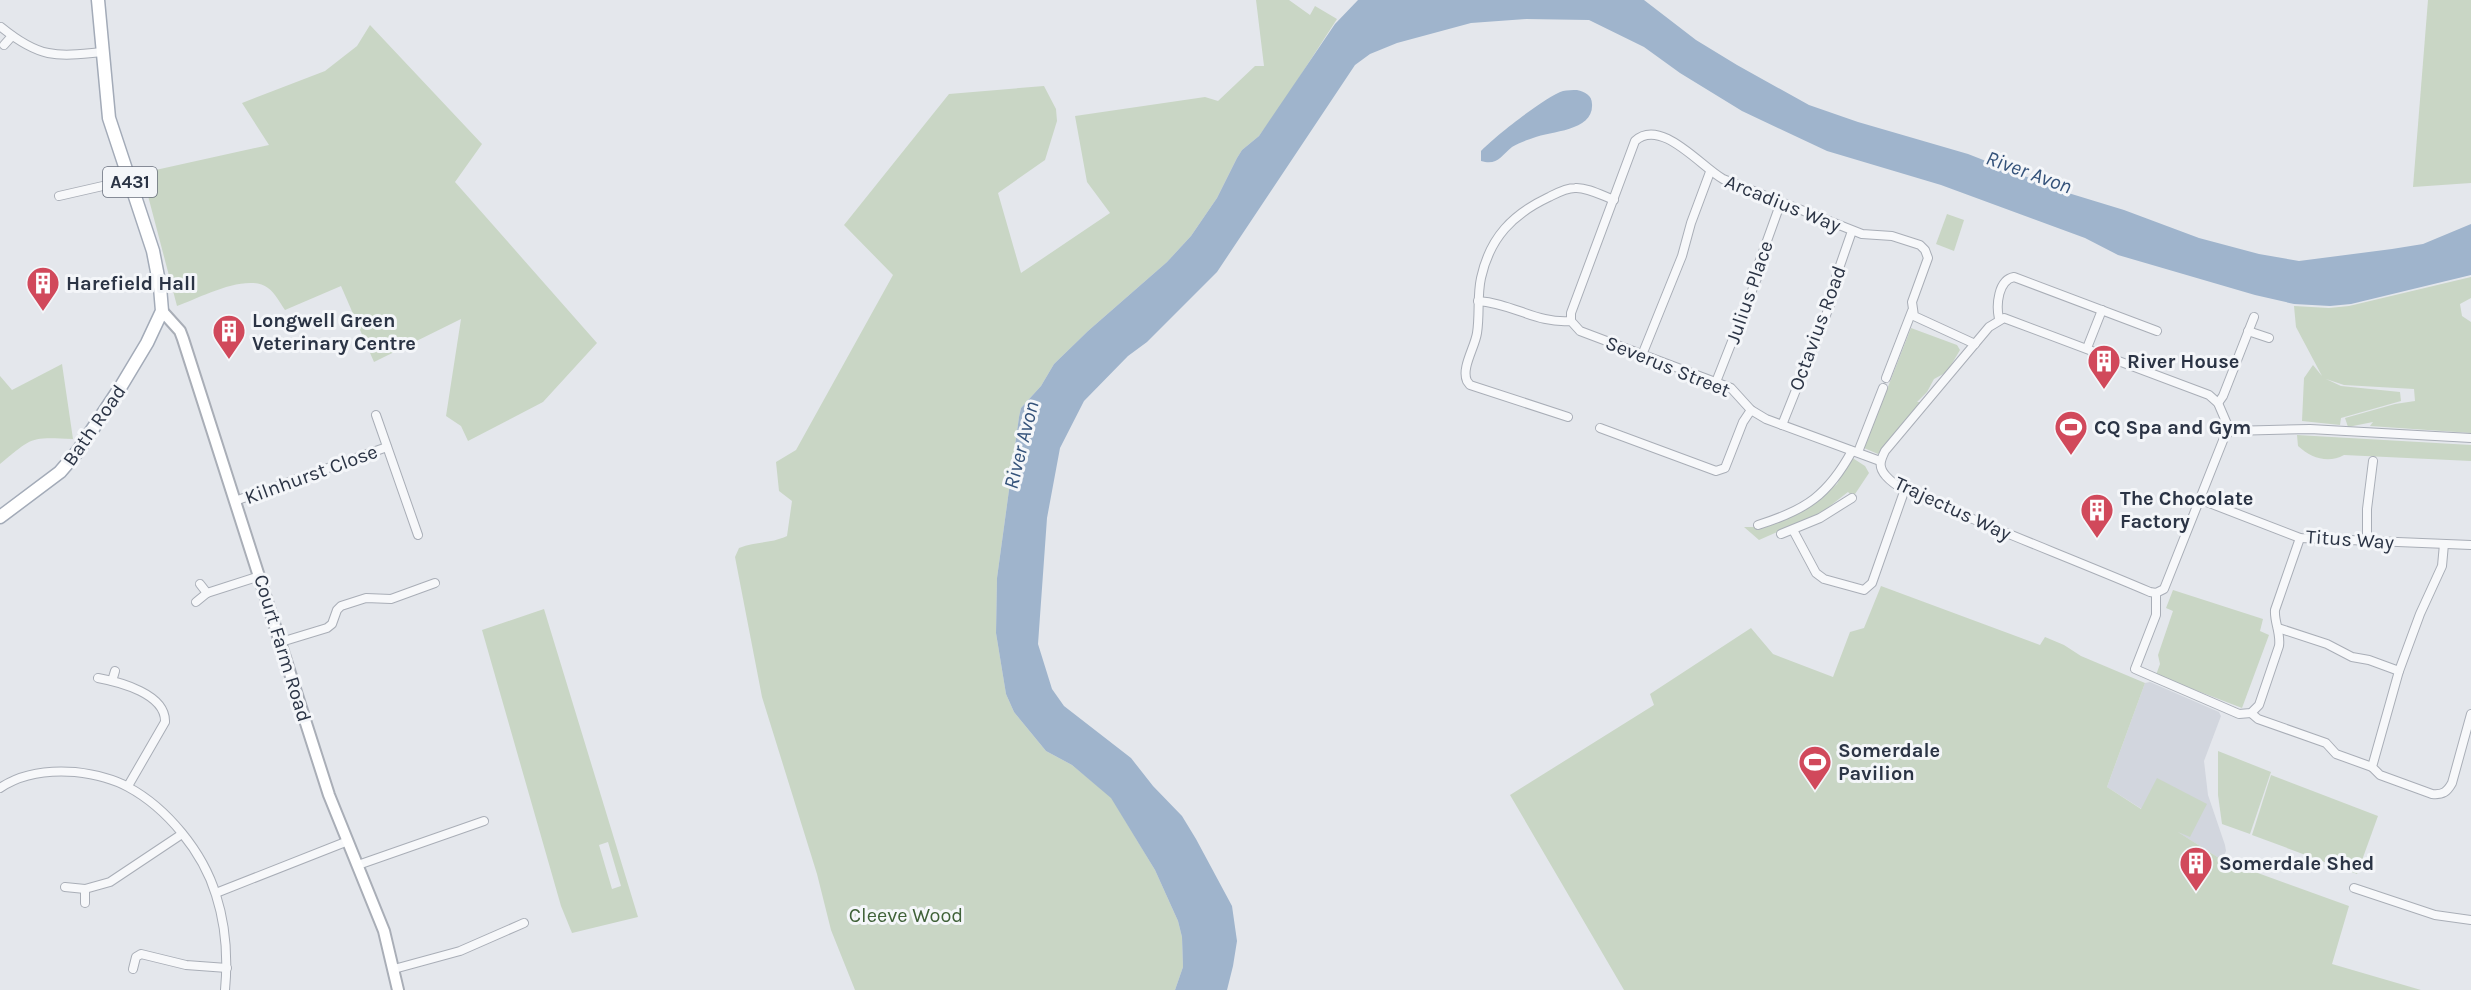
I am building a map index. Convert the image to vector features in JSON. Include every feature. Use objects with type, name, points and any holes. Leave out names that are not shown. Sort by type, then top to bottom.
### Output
[{"type":"main road","name":"A431","points":[[98,0],[109,118],[153,251],[162,311]]},
{"type":"main road","name":"Bath Road","points":[[0,517],[60,472],[78,451],[120,388],[147,343],[162,311]]},
{"type":"street","points":[[1,27],[36,51],[51,54],[102,52]]},
{"type":"street","points":[[4,45],[12,36]]},
{"type":"street","name":"Arcadius Way","points":[[1571,321],[1571,314],[1632,147],[1641,135],[1648,134],[1680,145],[1701,161],[1710,172],[1723,179],[1852,231],[1871,236],[1892,236],[1920,245],[1925,250],[1928,258],[1926,266],[1886,378]]},
{"type":"street","points":[[1642,355],[1682,256],[1691,223],[1710,172]]},
{"type":"street","points":[[59,196],[129,180]]},
{"type":"street","points":[[1568,417],[1470,385],[1467,381],[1465,376],[1477,333],[1481,279],[1488,255],[1507,224],[1518,214],[1560,191],[1575,188],[1614,200]]},
{"type":"street","name":"Julius Place","points":[[1716,382],[1757,278],[1759,263],[1782,202]]},
{"type":"street","name":"Octavius Road","points":[[1782,425],[1832,300],[1836,277],[1852,231]]},
{"type":"street","points":[[2157,331],[2019,278],[2011,277],[2003,284],[1997,303],[1998,319],[2011,319],[2210,395],[2218,403],[2230,431]]},
{"type":"street","name":"Severus Street","points":[[1478,301],[1494,302],[1547,321],[1571,321],[1580,331],[1716,382],[1738,393],[1751,410],[1782,425],[1880,460]]},
{"type":"street","points":[[2087,348],[2102,310]]},
{"type":"street","name":"Court Farm Road","points":[[162,311],[180,331],[329,795],[384,931],[398,990]]},
{"type":"street","points":[[1911,311],[1917,318],[1976,344]]},
{"type":"street","points":[[2218,403],[2223,396],[2254,317]]},
{"type":"street","name":"Trajectus Way","points":[[1998,319],[1885,451],[1880,460],[1881,468],[1886,476],[1905,489],[1991,527],[2156,593]]},
{"type":"street","points":[[2248,332],[2269,338]]},
{"type":"street","points":[[1758,525],[1793,513],[1821,495],[1855,452],[1882,388]]},
{"type":"street","points":[[1600,428],[1716,471],[1725,468],[1743,423],[1751,410]]},
{"type":"street","name":"Kilnhurst Close","points":[[376,415],[418,535]]},
{"type":"street","points":[[2300,538],[2275,610],[2279,646],[2259,705],[2252,713],[2239,714],[2135,669],[2157,615],[2156,593],[2164,589],[2169,580],[2199,499],[2224,438],[2230,431],[2310,429],[2471,438]]},
{"type":"street","name":"Kilnhurst Close","points":[[235,501],[387,447]]},
{"type":"street","points":[[2367,542],[2367,509],[2373,461]]},
{"type":"street","points":[[1793,530],[1816,573],[1824,579],[1864,590],[1872,583],[1905,489]]},
{"type":"street","points":[[1781,534],[1820,518],[1852,498]]},
{"type":"street","name":"Titus Way","points":[[2199,499],[2300,538],[2471,545]]},
{"type":"street","points":[[2372,767],[2398,671],[2442,566],[2444,544]]},
{"type":"street","points":[[196,602],[207,593],[260,576]]},
{"type":"street","points":[[281,642],[327,628],[332,624],[341,606],[366,598],[391,599],[435,583]]},
{"type":"street","points":[[200,584],[207,593]]},
{"type":"street","points":[[2278,628],[2326,644],[2352,657],[2369,660],[2398,671]]},
{"type":"street","points":[[112,681],[115,671]]},
{"type":"street","points":[[98,678],[132,686],[161,708],[165,715],[165,722],[128,786]]},
{"type":"street","points":[[2252,713],[2258,719],[2326,743],[2336,754],[2372,767],[2380,775],[2440,795],[2447,792],[2452,783],[2471,714]]},
{"type":"street","points":[[0,788],[29,775],[58,771],[107,778],[128,786],[160,810],[202,861],[216,893],[226,944],[225,990]]},
{"type":"street","points":[[358,865],[484,821]]},
{"type":"street","points":[[65,887],[85,889],[110,882],[182,834]]},
{"type":"street","points":[[216,893],[348,841]]},
{"type":"street","points":[[2354,888],[2435,915],[2471,920]]},
{"type":"street","points":[[85,889],[85,903]]},
{"type":"street","points":[[394,969],[459,951],[525,923]]},
{"type":"street","points":[[133,969],[136,957],[141,954],[193,966],[227,968]]},
{"type":"shaded area","points":[[2150,682],[2219,712],[2221,716],[2204,761],[2208,795],[2225,845],[2226,851],[2222,860],[2107,787],[2145,683]]},
{"type":"green space","name":"Cleeve Wood","points":[[1256,0],[1289,0],[1310,15],[1315,6],[1337,19],[1259,136],[1242,150],[1217,198],[1191,236],[1167,262],[1054,364],[1041,386],[1021,408],[997,578],[996,633],[1006,694],[1014,712],[1046,751],[1072,765],[1111,797],[1155,870],[1178,921],[1182,937],[1183,967],[1175,990],[855,990],[831,930],[817,874],[762,697],[735,557],[739,548],[787,536],[792,501],[779,491],[776,462],[796,450],[893,275],[844,225],[949,94],[1044,86],[1056,109],[1057,121],[1045,160],[998,193],[1021,273],[1110,213],[1087,182],[1075,116],[1205,97],[1218,101],[1255,66],[1264,66]]},
{"type":"green space","points":[[2428,0],[2471,0],[2471,183],[2413,187]]},
{"type":"green space","points":[[370,25],[482,144],[455,182],[597,343],[543,402],[468,441],[461,426],[446,416],[461,319],[374,362],[341,286],[285,310],[268,288],[248,283],[223,288],[177,306],[142,173],[269,145],[242,103],[325,71],[357,46]]},
{"type":"green space","points":[[1947,214],[1964,220],[1954,251],[1936,244]]},
{"type":"green space","points":[[2471,277],[2471,298],[2460,304],[2462,316],[2471,322],[2471,433],[2370,426],[2373,422],[2348,427],[2345,418],[2395,404],[2415,401],[2414,389],[2344,385],[2326,379],[2341,386],[2400,392],[2401,401],[2341,418],[2340,425],[2302,421],[2304,378],[2313,365],[2322,376],[2296,327],[2294,306],[2329,308],[2349,306]]},
{"type":"green space","points":[[1911,328],[1957,345],[1960,350],[1947,372],[1934,379],[1927,392],[1917,402],[1922,402],[1878,454],[1864,448]]},
{"type":"green space","points":[[62,364],[73,439],[48,438],[32,441],[19,448],[0,464],[0,376],[12,390]]},
{"type":"green space","points":[[2297,435],[2471,445],[2471,461],[2344,455],[2326,459],[2308,454],[2298,446]]},
{"type":"green space","points":[[1851,457],[1865,466],[1869,473],[1853,497],[1848,492],[1821,513],[1759,540],[1744,527],[1766,527],[1815,502],[1837,484]]},
{"type":"green space","name":"Somerdale Pavilion","points":[[1881,586],[2040,645],[2045,637],[2081,656],[2145,683],[2107,787],[2141,809],[2157,778],[2207,804],[2190,837],[2178,832],[2222,860],[2349,906],[2332,964],[2421,990],[1624,990],[1510,795],[1654,705],[1650,694],[1751,628],[1773,654],[1833,677],[1850,632],[1864,628]]},
{"type":"green space","points":[[2173,590],[2263,619],[2260,631],[2269,635],[2242,708],[2156,675],[2160,664],[2158,655],[2173,611],[2166,608]]},
{"type":"green space","points":[[544,609],[638,917],[572,933],[561,906],[482,630]],"holes":[[[608,842],[621,886],[612,889],[599,845]]]},
{"type":"green space","points":[[2218,751],[2271,772],[2250,834],[2222,824],[2218,795]]},
{"type":"green space","points":[[2271,775],[2378,816],[2357,874],[2252,835]]},
{"type":"water","name":"River Avon","points":[[1358,0],[1644,0],[1696,40],[1809,105],[1858,122],[1968,154],[2065,192],[2124,210],[2199,238],[2259,254],[2299,261],[2423,244],[2471,224],[2471,275],[2351,304],[2330,306],[2294,304],[2255,295],[2118,255],[2085,238],[1941,185],[1827,151],[1742,111],[1680,73],[1644,47],[1589,20],[1526,19],[1471,23],[1397,43],[1370,54],[1355,65],[1217,272],[1084,401],[1060,448],[1047,518],[1038,644],[1052,689],[1064,706],[1131,758],[1153,786],[1182,816],[1232,906],[1237,941],[1227,990],[1175,990],[1183,967],[1182,937],[1178,921],[1155,870],[1111,798],[1072,765],[1046,751],[1014,712],[1006,694],[996,633],[997,578],[1019,417],[1021,408],[1041,386],[1054,364],[1167,262],[1191,236],[1217,198],[1242,150],[1259,136],[1335,24]]},
{"type":"water","points":[[1577,90],[1588,94],[1592,101],[1591,113],[1586,120],[1579,125],[1520,143],[1495,161],[1481,161],[1481,151],[1520,118],[1563,91]]},
{"type":"place","name":"Harefield Hall","points":[[43,312]]},
{"type":"place","name":"Longwell Green Veterinary Centre","points":[[229,360]]},
{"type":"place","name":"River House","points":[[2104,390]]},
{"type":"place","name":"CQ Spa and Gym","points":[[2071,456]]},
{"type":"place","name":"The Chocolate Factory","points":[[2097,539]]},
{"type":"place","name":"Somerdale Pavilion","points":[[1815,791]]},
{"type":"place","name":"Somerdale Shed","points":[[2196,892]]}]
